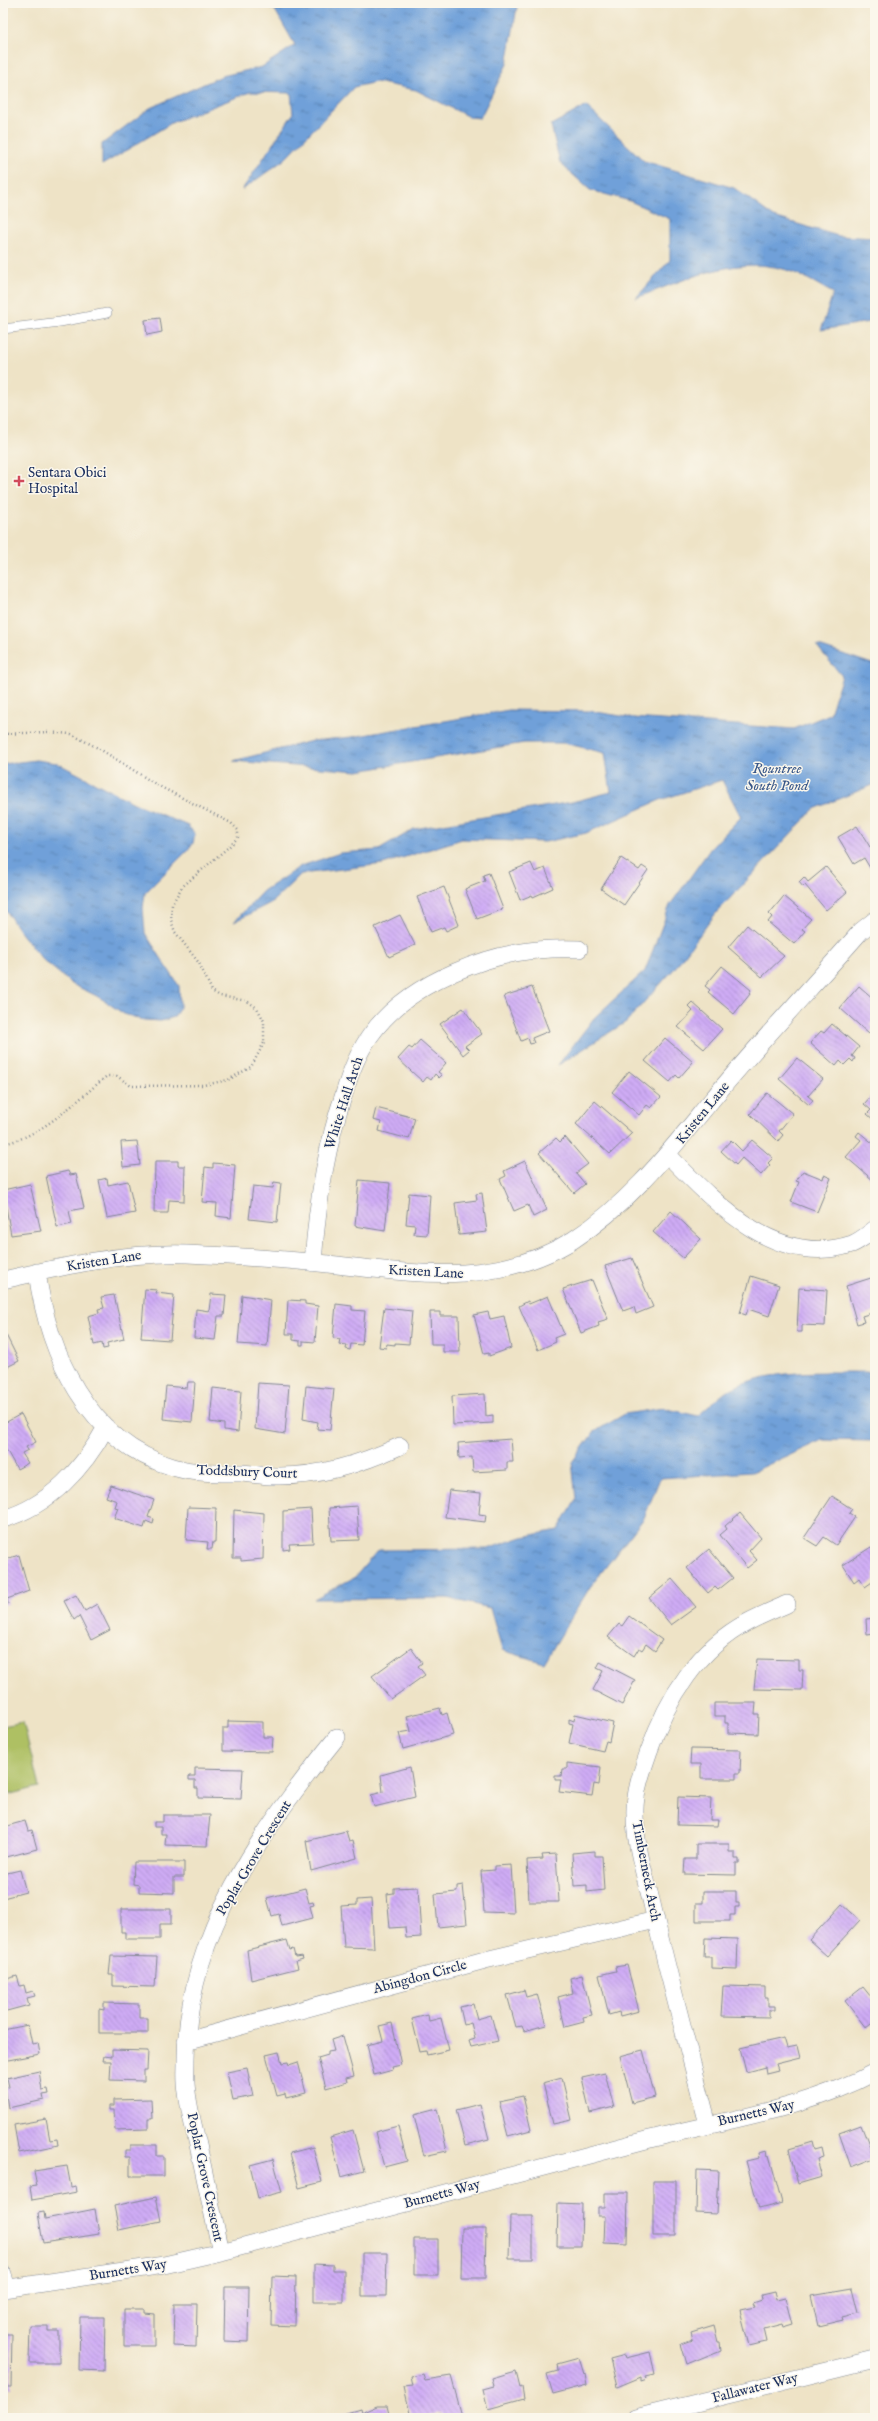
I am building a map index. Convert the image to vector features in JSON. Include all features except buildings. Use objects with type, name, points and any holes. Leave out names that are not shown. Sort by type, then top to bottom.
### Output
[{"type":"street","name":"Kristen Lane","points":[[3,1280],[104,1258],[145,1254],[187,1254],[313,1263],[438,1275],[471,1274],[511,1266],[543,1255],[573,1240],[606,1215],[668,1155],[715,1097],[861,931],[875,920]]},
{"type":"street","name":"White Hall Arch","points":[[313,1263],[317,1211],[325,1160],[335,1120],[355,1061],[374,1031],[389,1014],[411,995],[436,980],[480,961],[516,951],[547,948],[578,949]]},
{"type":"street","points":[[668,1155],[700,1187],[735,1216],[772,1241],[789,1247],[810,1250],[832,1249],[854,1243],[875,1229]]},
{"type":"street","name":"Toddsbury Court","points":[[37,1272],[42,1306],[51,1338],[61,1362],[78,1391],[106,1427],[121,1442],[146,1456],[172,1467],[200,1473],[276,1476],[312,1473],[347,1466],[400,1446]]},
{"type":"street","points":[[3,1519],[36,1505],[56,1490],[78,1469],[106,1427]]},
{"type":"street","name":"Timberneck Arch","points":[[708,2124],[636,1835],[635,1814],[641,1774],[658,1724],[676,1691],[691,1671],[717,1644],[747,1622],[786,1604]]},
{"type":"street","name":"Poplar Grove Crescent","points":[[221,2252],[187,2091],[186,2041],[191,2002],[208,1938],[236,1882],[268,1828],[305,1776],[337,1737]]},
{"type":"street","name":"Abingdon Circle","points":[[186,2041],[485,1960],[656,1920]]},
{"type":"street","name":"Burnetts Way","points":[[4,2284],[164,2265],[221,2252],[708,2124],[806,2101],[856,2082],[875,2072]]},
{"type":"street","name":"Fallawater Way","points":[[635,2418],[875,2359]]},
{"type":"lane","points":[[3,329],[60,322],[107,313]]},
{"type":"path","points":[[3,734],[47,732],[71,734],[98,748],[157,785],[231,823],[238,830],[238,837],[232,844],[182,887],[172,904],[171,920],[175,932],[199,963],[212,991],[220,996],[247,1001],[257,1008],[264,1021],[264,1043],[251,1067],[228,1080],[204,1085],[131,1086],[117,1076],[107,1076],[41,1128],[22,1139],[3,1144]]},
{"type":"green space","points":[[23,1722],[39,1787],[3,1796],[3,1726]]},
{"type":"water","points":[[262,3],[511,3],[517,7],[507,64],[480,118],[469,117],[416,90],[376,82],[354,87],[285,159],[242,190],[293,114],[291,93],[250,92],[173,122],[102,165],[102,144],[150,108],[222,76],[262,67],[295,45],[275,10]]},
{"type":"water","points":[[586,106],[644,161],[734,188],[774,217],[838,236],[875,238],[875,321],[821,330],[833,293],[795,273],[775,267],[755,265],[734,266],[714,270],[674,283],[636,298],[670,260],[670,219],[630,201],[590,190],[560,163],[551,125]]},
{"type":"water","name":"Rountree South Pond","points":[[816,645],[875,665],[875,784],[814,809],[716,913],[674,969],[626,1022],[558,1065],[594,1018],[645,971],[670,905],[711,848],[741,817],[722,780],[660,800],[586,833],[545,842],[462,839],[383,864],[301,874],[272,902],[234,922],[263,891],[301,866],[340,853],[379,850],[414,829],[572,802],[611,792],[605,753],[564,743],[524,743],[358,771],[233,761],[312,741],[352,737],[509,710],[590,711],[633,718],[794,729],[830,714],[842,676]]},
{"type":"water","points":[[36,760],[57,763],[134,803],[188,826],[195,834],[193,843],[186,852],[145,893],[143,908],[145,933],[179,986],[180,1007],[174,1017],[161,1021],[144,1020],[124,1014],[99,997],[72,984],[42,959],[18,929],[3,906],[3,764]]},
{"type":"water","points":[[875,1372],[875,1441],[822,1440],[752,1472],[660,1478],[644,1518],[590,1587],[544,1663],[502,1650],[490,1608],[447,1598],[314,1599],[355,1577],[378,1550],[487,1549],[522,1537],[558,1530],[576,1499],[572,1462],[594,1432],[625,1414],[663,1408],[698,1416],[726,1392],[759,1378],[798,1373]]},
{"type":"place","name":"Sentara Obici Hospital","points":[[19,481]]}]
